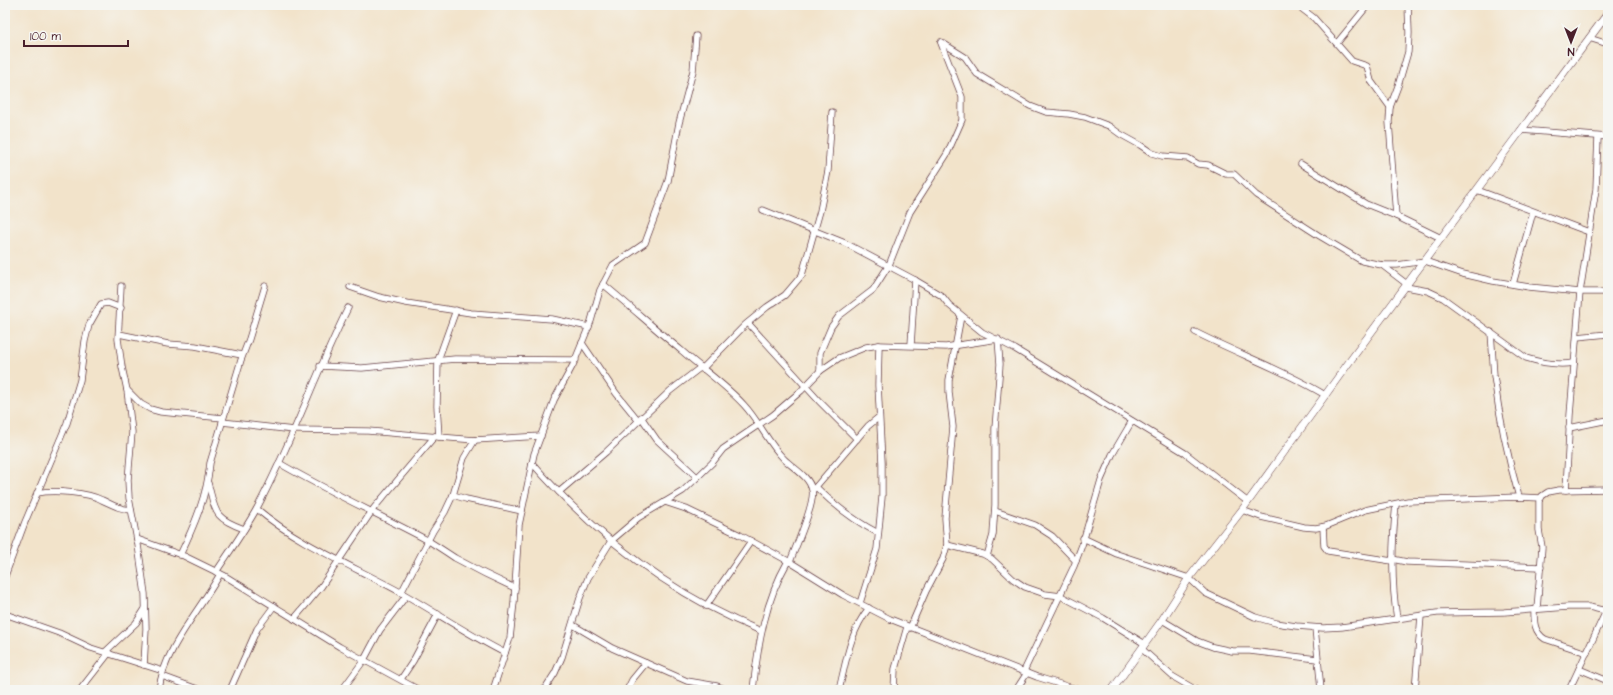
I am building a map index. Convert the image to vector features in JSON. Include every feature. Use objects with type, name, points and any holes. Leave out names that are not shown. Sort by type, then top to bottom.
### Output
[{"type":"street","points":[[1297,5],[1314,18],[1352,61],[1367,66],[1372,81],[1390,108]]},
{"type":"street","points":[[1337,43],[1368,5]]},
{"type":"street","points":[[1396,216],[1389,122],[1390,108],[1408,52],[1408,5]]},
{"type":"street","points":[[1112,690],[1144,647],[1189,578],[1248,502],[1325,395],[1608,13]]},
{"type":"street","points":[[493,690],[510,638],[519,525],[532,463],[540,436],[554,400],[576,360],[603,284],[613,266],[645,243],[648,236],[668,181],[679,123],[693,72],[696,36]]},
{"type":"street","points":[[1589,38],[1608,44]]},
{"type":"street","points":[[820,371],[820,353],[831,327],[839,316],[873,290],[889,266],[910,212],[947,154],[962,120],[962,97],[941,42],[965,57],[977,74],[1030,106],[1046,112],[1085,117],[1109,126],[1152,153],[1162,156],[1188,158],[1198,164],[1208,166],[1226,174],[1234,174],[1256,195],[1362,261],[1382,265],[1397,265],[1425,260],[1463,274],[1513,284],[1580,292],[1608,292]]},
{"type":"street","points":[[559,492],[601,456],[640,418],[685,379],[702,368],[748,323],[785,294],[802,275],[815,230],[828,172],[832,112]]},
{"type":"street","points":[[1521,130],[1608,137]]},
{"type":"street","points":[[1566,490],[1569,428],[1580,292],[1596,189],[1598,136]]},
{"type":"street","points":[[1302,164],[1366,204],[1396,216],[1441,238]]},
{"type":"street","points":[[1477,190],[1589,232]]},
{"type":"street","points":[[762,210],[845,242],[916,280],[942,296],[961,316],[982,332],[998,339],[1185,453],[1248,502]]},
{"type":"street","points":[[1513,284],[1533,212]]},
{"type":"street","points":[[1382,265],[1407,286],[1428,291],[1443,298],[1526,358],[1548,364],[1563,365],[1574,363]]},
{"type":"street","points":[[911,345],[916,280]]},
{"type":"street","points":[[603,284],[741,401],[783,458],[801,473],[814,489],[856,520],[878,533]]},
{"type":"street","points":[[121,286],[119,334],[122,366],[127,390],[132,432],[128,480],[129,498],[145,594],[144,665]]},
{"type":"street","points":[[180,555],[196,522],[207,482],[210,463],[242,355],[249,339],[265,286]]},
{"type":"street","points":[[350,287],[379,297],[406,303],[471,313],[552,319],[588,327]]},
{"type":"street","points":[[5,576],[37,493],[67,424],[80,380],[85,341],[89,325],[101,304],[108,303],[121,308]]},
{"type":"street","points":[[159,690],[162,674],[173,650],[257,509],[294,430],[320,366],[348,308]]},
{"type":"street","points":[[294,619],[321,587],[372,511],[437,437],[438,360],[456,310]]},
{"type":"street","points":[[894,690],[895,670],[909,627],[943,559],[947,545],[945,518],[953,427],[949,380],[961,316]]},
{"type":"street","points":[[748,323],[806,387],[857,439]]},
{"type":"street","points":[[1195,332],[1248,358],[1286,374],[1325,395]]},
{"type":"street","points":[[1491,332],[1494,376],[1512,471],[1519,497]]},
{"type":"street","points":[[119,334],[168,344],[195,346],[242,355]]},
{"type":"street","points":[[1577,337],[1608,334]]},
{"type":"street","points":[[544,690],[555,673],[562,657],[580,598],[588,578],[611,541],[638,518],[683,491],[712,463],[723,449],[760,425],[806,387],[820,371],[839,358],[855,350],[879,345],[946,347],[998,339]]},
{"type":"street","points":[[987,556],[993,535],[995,430],[1000,364],[998,339]]},
{"type":"street","points":[[582,344],[616,393],[640,418],[657,440],[697,477]]},
{"type":"street","points":[[860,603],[877,549],[882,497],[882,463],[878,384],[879,345]]},
{"type":"street","points":[[320,366],[362,368],[455,359],[576,360]]},
{"type":"street","points":[[127,390],[141,404],[150,409],[161,412],[294,430],[368,431],[475,440],[540,436]]},
{"type":"street","points":[[753,690],[755,664],[761,631],[772,592],[778,577],[789,562],[809,511],[814,489],[857,439],[879,417]]},
{"type":"street","points":[[1569,428],[1608,420]]},
{"type":"street","points":[[1016,690],[1076,561],[1101,480],[1112,455],[1132,421]]},
{"type":"street","points":[[342,690],[364,660],[380,630],[403,594],[428,541],[453,495],[464,458],[475,440]]},
{"type":"street","points":[[279,463],[345,499],[372,511],[428,541],[487,575],[515,588]]},
{"type":"street","points":[[532,463],[559,492],[611,541],[658,576],[706,606],[761,631]]},
{"type":"street","points":[[207,482],[216,512],[231,524],[244,529]]},
{"type":"street","points":[[1242,510],[1261,517],[1304,527],[1323,527],[1364,510],[1396,504],[1430,500],[1519,497],[1540,498],[1548,492],[1608,489]]},
{"type":"street","points":[[37,493],[45,491],[86,495],[102,500],[117,508],[132,510]]},
{"type":"street","points":[[453,495],[522,511]]},
{"type":"street","points":[[1540,498],[1538,509],[1539,530],[1542,547],[1536,609],[1536,630],[1539,635],[1545,639],[1587,653]]},
{"type":"street","points":[[666,502],[686,509],[751,541],[843,595],[909,627],[1059,685],[1079,690]]},
{"type":"street","points":[[1396,504],[1392,560],[1394,601],[1397,619]]},
{"type":"street","points":[[257,509],[271,522],[403,594],[466,632],[505,653]]},
{"type":"street","points":[[994,511],[1035,525],[1052,536],[1076,561]]},
{"type":"street","points":[[1323,527],[1324,546],[1328,551],[1407,562],[1541,567]]},
{"type":"street","points":[[1083,538],[1117,554],[1189,578],[1205,593],[1255,618],[1276,623],[1315,628],[1342,627],[1436,613],[1504,612],[1568,607],[1607,609],[1569,690]]},
{"type":"street","points":[[137,539],[180,555],[218,573],[364,660],[419,690]]},
{"type":"street","points":[[706,606],[751,541]]},
{"type":"street","points":[[947,545],[970,550],[987,556],[1013,579],[1025,587],[1045,594],[1060,596],[1103,618],[1144,647],[1172,676],[1196,690]]},
{"type":"street","points":[[230,690],[258,629],[274,606]]},
{"type":"street","points":[[839,690],[853,636],[863,615],[869,608]]},
{"type":"street","points":[[80,690],[107,653],[136,623],[145,609]]},
{"type":"street","points":[[5,614],[59,633],[91,648],[144,665],[200,690]]},
{"type":"street","points":[[401,679],[413,661],[438,614]]},
{"type":"street","points":[[1415,690],[1421,616]]},
{"type":"street","points":[[1162,620],[1191,638],[1213,647],[1232,651],[1250,651],[1317,659]]},
{"type":"street","points":[[573,625],[612,648],[687,681],[717,686],[727,690]]},
{"type":"street","points":[[1315,628],[1321,690]]},
{"type":"street","points":[[627,690],[632,680],[646,663]]},
{"type":"street","points":[[1579,670],[1608,681]]}]
